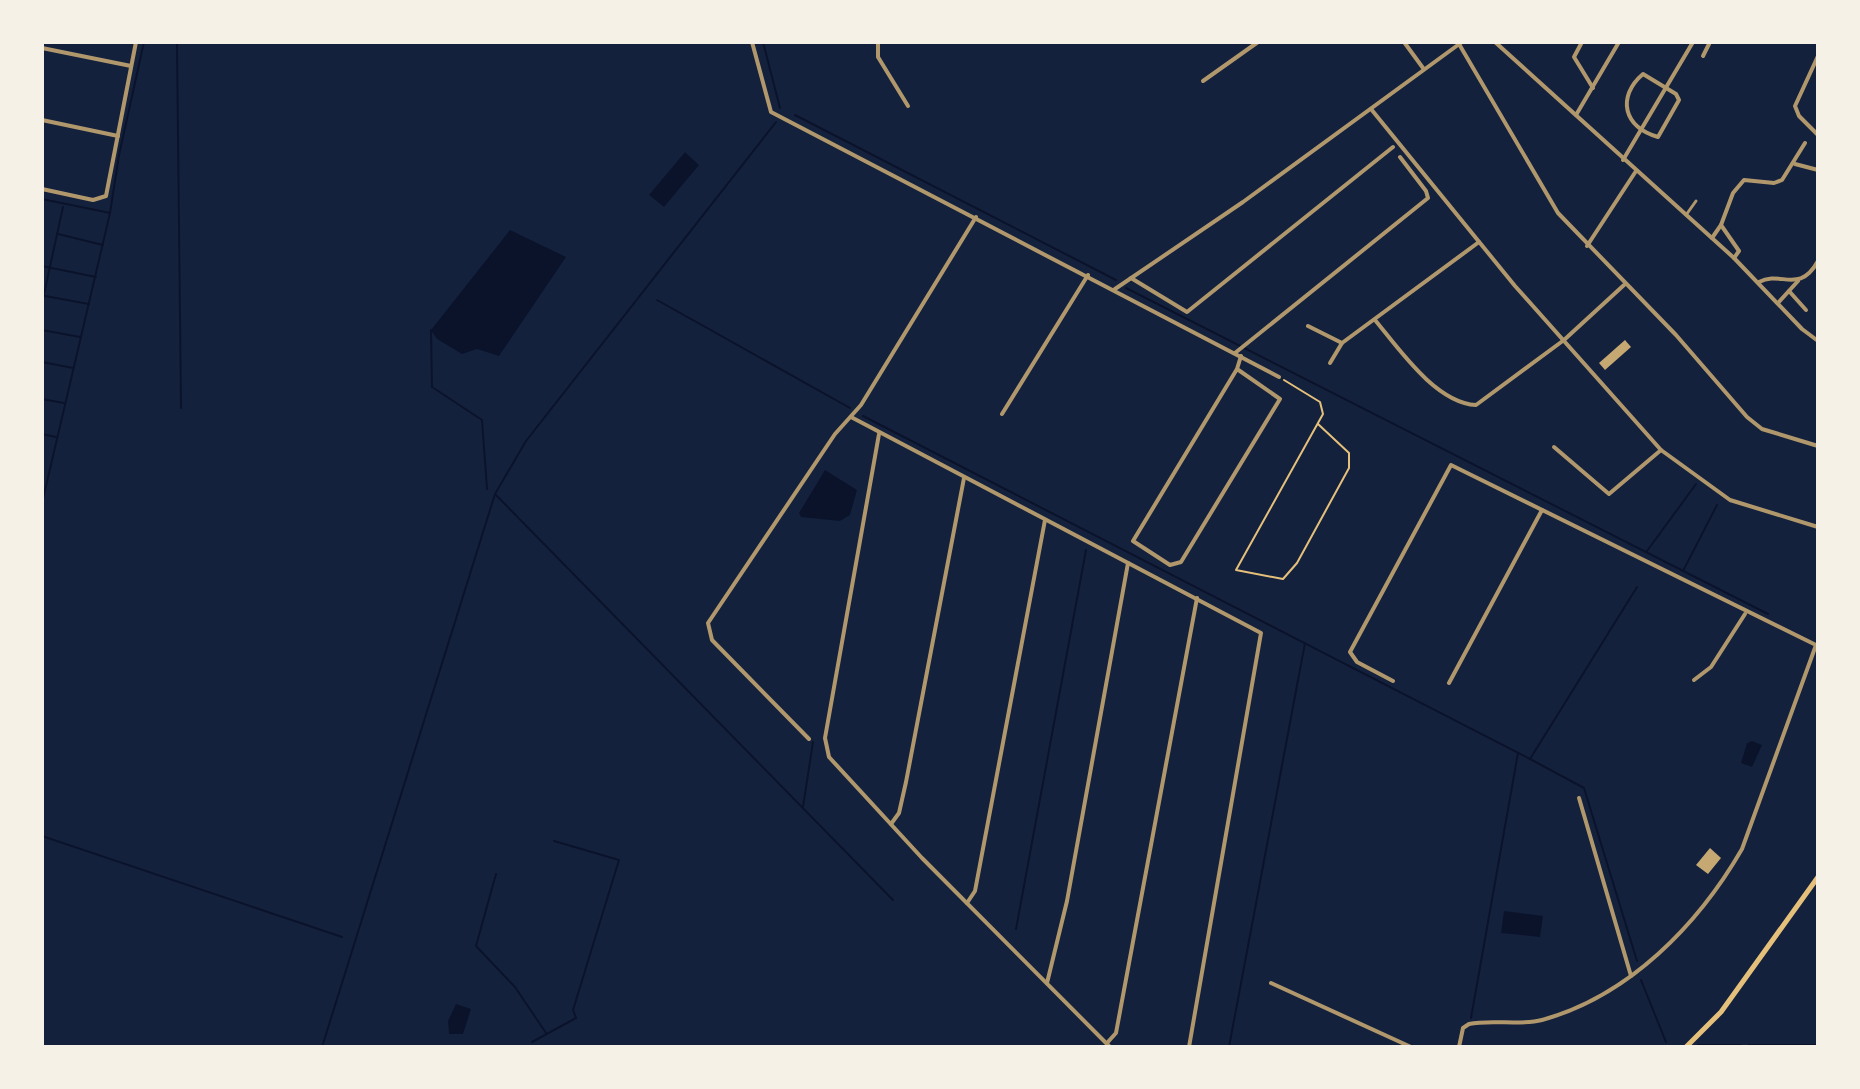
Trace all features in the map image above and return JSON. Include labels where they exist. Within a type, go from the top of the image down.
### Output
[{"type":"main road","points":[[1686,1047],[1730,1000],[1818,877]]},
{"type":"street","points":[[42,189],[103,199],[136,42]]},
{"type":"street","points":[[752,42],[771,112],[1279,377]]},
{"type":"street","points":[[878,42],[878,57],[908,106]]},
{"type":"street","points":[[1203,81],[1258,42]]},
{"type":"street","points":[[1404,42],[1423,68]]},
{"type":"street","points":[[1495,42],[1734,258],[1802,329],[1818,341]]},
{"type":"street","points":[[1582,42],[1574,57],[1593,89]]},
{"type":"street","points":[[1576,115],[1619,42]]},
{"type":"street","points":[[1623,160],[1693,42]]},
{"type":"street","points":[[1703,56],[1710,42]]},
{"type":"street","points":[[1115,289],[1461,43],[1558,213],[1587,246],[1676,335],[1747,417],[1762,429],[1818,446]]},
{"type":"street","points":[[42,48],[131,66]]},
{"type":"street","points":[[1818,56],[1795,106],[1799,116],[1818,135]]},
{"type":"street","points":[[1648,75],[1667,88],[1676,94],[1679,105],[1662,135],[1654,137],[1627,115],[1624,103],[1639,76],[1648,75]]},
{"type":"street","points":[[1371,109],[1479,242],[1661,450],[1730,500],[1818,527]]},
{"type":"street","points":[[42,120],[118,136]]},
{"type":"street","points":[[1712,238],[1741,181],[1759,179],[1774,183],[1782,180],[1795,164],[1805,143]]},
{"type":"street","points":[[1130,278],[1187,312],[1393,147]]},
{"type":"street","points":[[1235,353],[1428,198],[1400,157]]},
{"type":"street","points":[[1795,164],[1818,170]]},
{"type":"street","points":[[1587,246],[1636,171]]},
{"type":"street","points":[[1686,215],[1696,201]]},
{"type":"street","points":[[809,739],[712,640],[708,631],[712,614],[835,434],[851,417],[976,217]]},
{"type":"street","points":[[1721,225],[1739,251],[1734,258]]},
{"type":"street","points":[[1330,363],[1342,343],[1479,242]]},
{"type":"street","points":[[1778,303],[1812,272],[1818,261]]},
{"type":"street","points":[[1002,414],[1088,275]]},
{"type":"street","points":[[1759,282],[1764,279],[1800,280]]},
{"type":"street","points":[[1375,320],[1431,384],[1467,405],[1482,403],[1564,340],[1624,285]]},
{"type":"street","points":[[1789,291],[1806,310]]},
{"type":"street","points":[[1308,326],[1342,343]]},
{"type":"street","points":[[1237,369],[1280,399],[1181,562],[1170,565],[1133,541],[1237,369],[1241,356]]},
{"type":"street","points":[[851,417],[1261,633],[1189,1047]]},
{"type":"street","points":[[879,434],[825,738],[827,751],[832,762],[891,824],[1108,1045],[1116,1033],[1197,598]]},
{"type":"street","points":[[1554,447],[1609,494],[1661,450]]},
{"type":"street","points":[[1393,681],[1357,662],[1350,652],[1451,465],[1817,646],[1742,849],[1703,907],[1631,977],[1588,1001],[1539,1021],[1469,1024],[1463,1028],[1459,1047]]},
{"type":"street","points":[[891,824],[899,813],[906,782],[964,478]]},
{"type":"street","points":[[1449,683],[1542,510]]},
{"type":"street","points":[[967,903],[975,891],[1045,520]]},
{"type":"street","points":[[1047,983],[1067,901],[1128,563]]},
{"type":"street","points":[[1694,680],[1711,667],[1746,613]]},
{"type":"street","points":[[1579,798],[1631,977]]},
{"type":"street","points":[[1271,983],[1411,1047]]},
{"type":"path","points":[[1279,377],[1320,402],[1323,414],[1236,570],[1283,579],[1297,563],[1349,468],[1349,453],[1318,424]]},
{"type":"water","points":[[685,152],[699,165],[664,207],[649,195]]},
{"type":"water","points":[[510,230],[566,257],[499,356],[477,349],[462,354],[437,339],[431,330]]},
{"type":"water","points":[[825,470],[857,490],[850,515],[840,521],[801,517],[799,513]]},
{"type":"water","points":[[1752,741],[1762,745],[1752,767],[1741,763],[1747,743]]},
{"type":"water","points":[[1504,911],[1543,916],[1540,937],[1501,933]]},
{"type":"water","points":[[456,1004],[471,1009],[463,1034],[449,1034],[448,1021]]},
{"type":"building","points":[[1625,340],[1631,347],[1605,370],[1599,363]]},
{"type":"building","points":[[1710,848],[1721,858],[1708,874],[1696,865]]},
{"type":"waterway","points":[[42,199],[110,213],[119,155],[144,42]]},
{"type":"waterway","points":[[177,42],[181,408]]},
{"type":"waterway","points":[[763,42],[780,108]]},
{"type":"waterway","points":[[795,115],[1116,280]]},
{"type":"waterway","points":[[322,1047],[495,494],[526,441],[776,122]]},
{"type":"waterway","points":[[42,303],[63,207]]},
{"type":"waterway","points":[[42,503],[110,213]]},
{"type":"waterway","points":[[58,234],[103,245]]},
{"type":"waterway","points":[[42,266],[96,277]]},
{"type":"waterway","points":[[1126,288],[1768,614]]},
{"type":"waterway","points":[[45,296],[89,304]]},
{"type":"waterway","points":[[657,300],[850,408]]},
{"type":"waterway","points":[[42,330],[80,337]]},
{"type":"waterway","points":[[431,330],[432,387],[482,420],[487,489]]},
{"type":"waterway","points":[[42,362],[73,368]]},
{"type":"waterway","points":[[42,399],[64,403]]},
{"type":"waterway","points":[[863,416],[1530,759],[1637,587]]},
{"type":"waterway","points":[[42,434],[56,437]]},
{"type":"waterway","points":[[1647,551],[1696,484]]},
{"type":"waterway","points":[[496,495],[893,900]]},
{"type":"waterway","points":[[1683,571],[1717,505]]},
{"type":"waterway","points":[[1016,929],[1086,550]]},
{"type":"waterway","points":[[1229,1047],[1305,643]]},
{"type":"waterway","points":[[803,807],[813,742]]},
{"type":"waterway","points":[[1471,1018],[1518,753]]},
{"type":"waterway","points":[[1530,759],[1584,788],[1637,961]]},
{"type":"waterway","points":[[42,836],[342,937]]},
{"type":"waterway","points":[[532,1042],[576,1018],[573,1010],[619,860],[554,841]]},
{"type":"waterway","points":[[496,874],[476,946],[515,987],[546,1033]]},
{"type":"waterway","points":[[1641,980],[1666,1042]]},
{"type":"waterway","points":[[1698,1045],[1741,1045]]},
{"type":"waterway","points":[[1749,1045],[1818,1045]]}]
